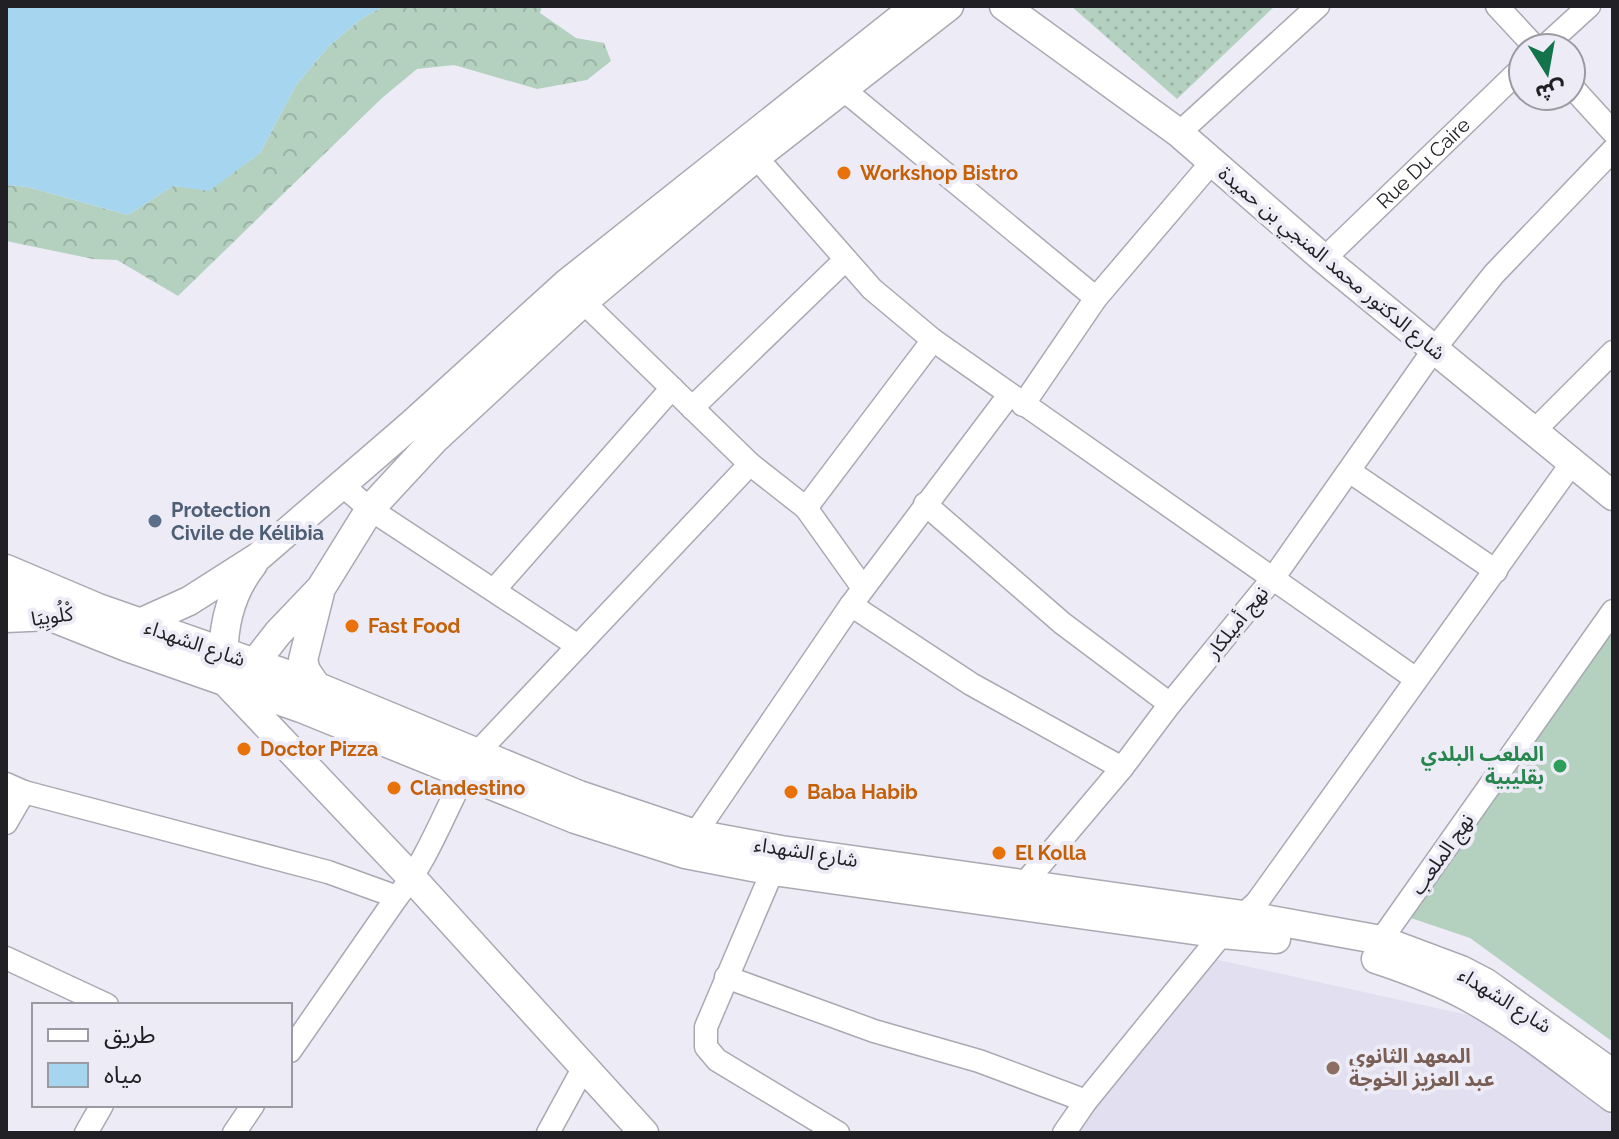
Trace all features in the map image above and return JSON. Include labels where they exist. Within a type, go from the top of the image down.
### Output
[{"type":"street","points":[[140,623],[189,601],[258,557],[749,150],[916,6]]},
{"type":"street","points":[[749,150],[844,90],[949,6]]},
{"type":"street","points":[[1004,6],[1046,35]]},
{"type":"street","points":[[1021,6],[1046,35]]},
{"type":"street","points":[[1179,133],[1318,6]]},
{"type":"street","points":[[1497,6],[1521,32]]},
{"type":"street","points":[[1561,32],[1589,6]]},
{"type":"street","name":"شارع الدكتور محمد المنجي بن حميدة","points":[[1046,35],[1179,133],[1324,259],[1613,496]]},
{"type":"street","name":"Rue Du Caire","points":[[1324,259],[1507,82]]},
{"type":"street","points":[[844,90],[1096,298]]},
{"type":"street","points":[[1587,104],[1613,132]]},
{"type":"street","points":[[749,150],[872,289],[933,340],[1416,679]]},
{"type":"street","name":"نهج أميلكار","points":[[1024,884],[1122,768],[1274,577],[1435,348],[1494,274],[1613,150]]},
{"type":"street","points":[[690,844],[857,597],[925,504],[1016,400],[1096,298],[1211,163]]},
{"type":"street","points":[[692,408],[845,260]]},
{"type":"street","points":[[574,294],[750,464],[806,508],[857,597],[971,684],[1122,768]]},
{"type":"street","points":[[239,676],[321,588],[370,509],[574,294]]},
{"type":"street","points":[[806,508],[933,340]]},
{"type":"street","points":[[1533,432],[1613,352]]},
{"type":"street","points":[[494,590],[672,388]]},
{"type":"street","points":[[1064,1133],[1086,1101],[1233,925],[1257,902],[1572,463]]},
{"type":"street","points":[[292,1048],[404,888],[470,764],[750,464]]},
{"type":"street","points":[[1349,471],[1496,571]]},
{"type":"street","points":[[342,485],[370,509],[578,646]]},
{"type":"street","points":[[925,504],[1062,623],[1170,704]]},
{"type":"street","points":[[258,557],[235,591],[221,651],[404,888],[584,1067],[644,1133]]},
{"type":"street","name":"شارع الشهداء","points":[[6,569],[98,608],[221,651]]},
{"type":"street","points":[[317,687],[306,671],[303,660],[321,588]]},
{"type":"street","name":"شارع الشهداء","points":[[6,599],[52,618],[239,676],[470,764],[520,784],[575,819],[777,860],[1233,925],[1381,940],[1537,1018],[1613,1074]]},
{"type":"street","name":"كْلُوبِيَا","points":[[6,621],[52,618],[98,608]]},
{"type":"street","name":"نهج الملعب","points":[[1381,940],[1613,611]]},
{"type":"street","name":"شارع الشهداء","points":[[239,676],[317,687],[470,764]]},
{"type":"street","points":[[6,823],[15,788],[328,872],[404,888]]},
{"type":"street","points":[[777,860],[726,977],[704,1037],[710,1053],[717,1060],[838,1133]]},
{"type":"street","name":"شارع الشهداء","points":[[777,860],[1024,884],[1233,925],[1362,954],[1408,970],[1456,979],[1613,1098]]},
{"type":"street","points":[[6,958],[103,1003]]},
{"type":"street","points":[[726,977],[874,1031],[979,1061],[1086,1101]]},
{"type":"street","points":[[548,1133],[584,1067]]},
{"type":"street","points":[[86,1133],[101,1107]]},
{"type":"street","points":[[234,1133],[252,1107]]},
{"type":"shaded area","name":"المعهد الثانوي عبد العزيز الخوجة","points":[[1196,955],[1486,1019],[1613,1117],[1613,1133],[1073,1133]]},
{"type":"green space","points":[[384,6],[542,6],[540,13],[576,38],[604,43],[611,61],[587,80],[537,89],[454,65],[417,69],[382,98],[178,296],[117,260],[93,259],[6,241],[6,185],[28,187],[128,215],[173,186],[209,190],[260,153],[296,85],[329,46],[361,19]]},
{"type":"green space","points":[[1071,6],[1275,6],[1177,99]]},
{"type":"green space","name":"الملعب البلدي بقليبية","points":[[1613,618],[1613,1042],[1470,938],[1399,914]]},
{"type":"water","points":[[6,6],[384,6],[361,19],[329,46],[296,85],[260,153],[209,191],[173,186],[128,215],[28,187],[6,185]]},
{"type":"place","name":"Workshop Bistro","points":[[844,173]]},
{"type":"place","name":"Protection Civile de Kélibia","points":[[155,521]]},
{"type":"place","name":"Fast Food","points":[[352,626]]},
{"type":"place","name":"Doctor Pizza","points":[[244,749]]},
{"type":"place","name":"الملعب البلدي بقليبية","points":[[1560,766]]},
{"type":"place","name":"Clandestino","points":[[394,788]]},
{"type":"place","name":"Baba Habib","points":[[791,792]]},
{"type":"place","name":"El Kolla","points":[[999,853]]},
{"type":"place","name":"المعهد الثانوي عبد العزيز الخوجة","points":[[1333,1068]]}]
